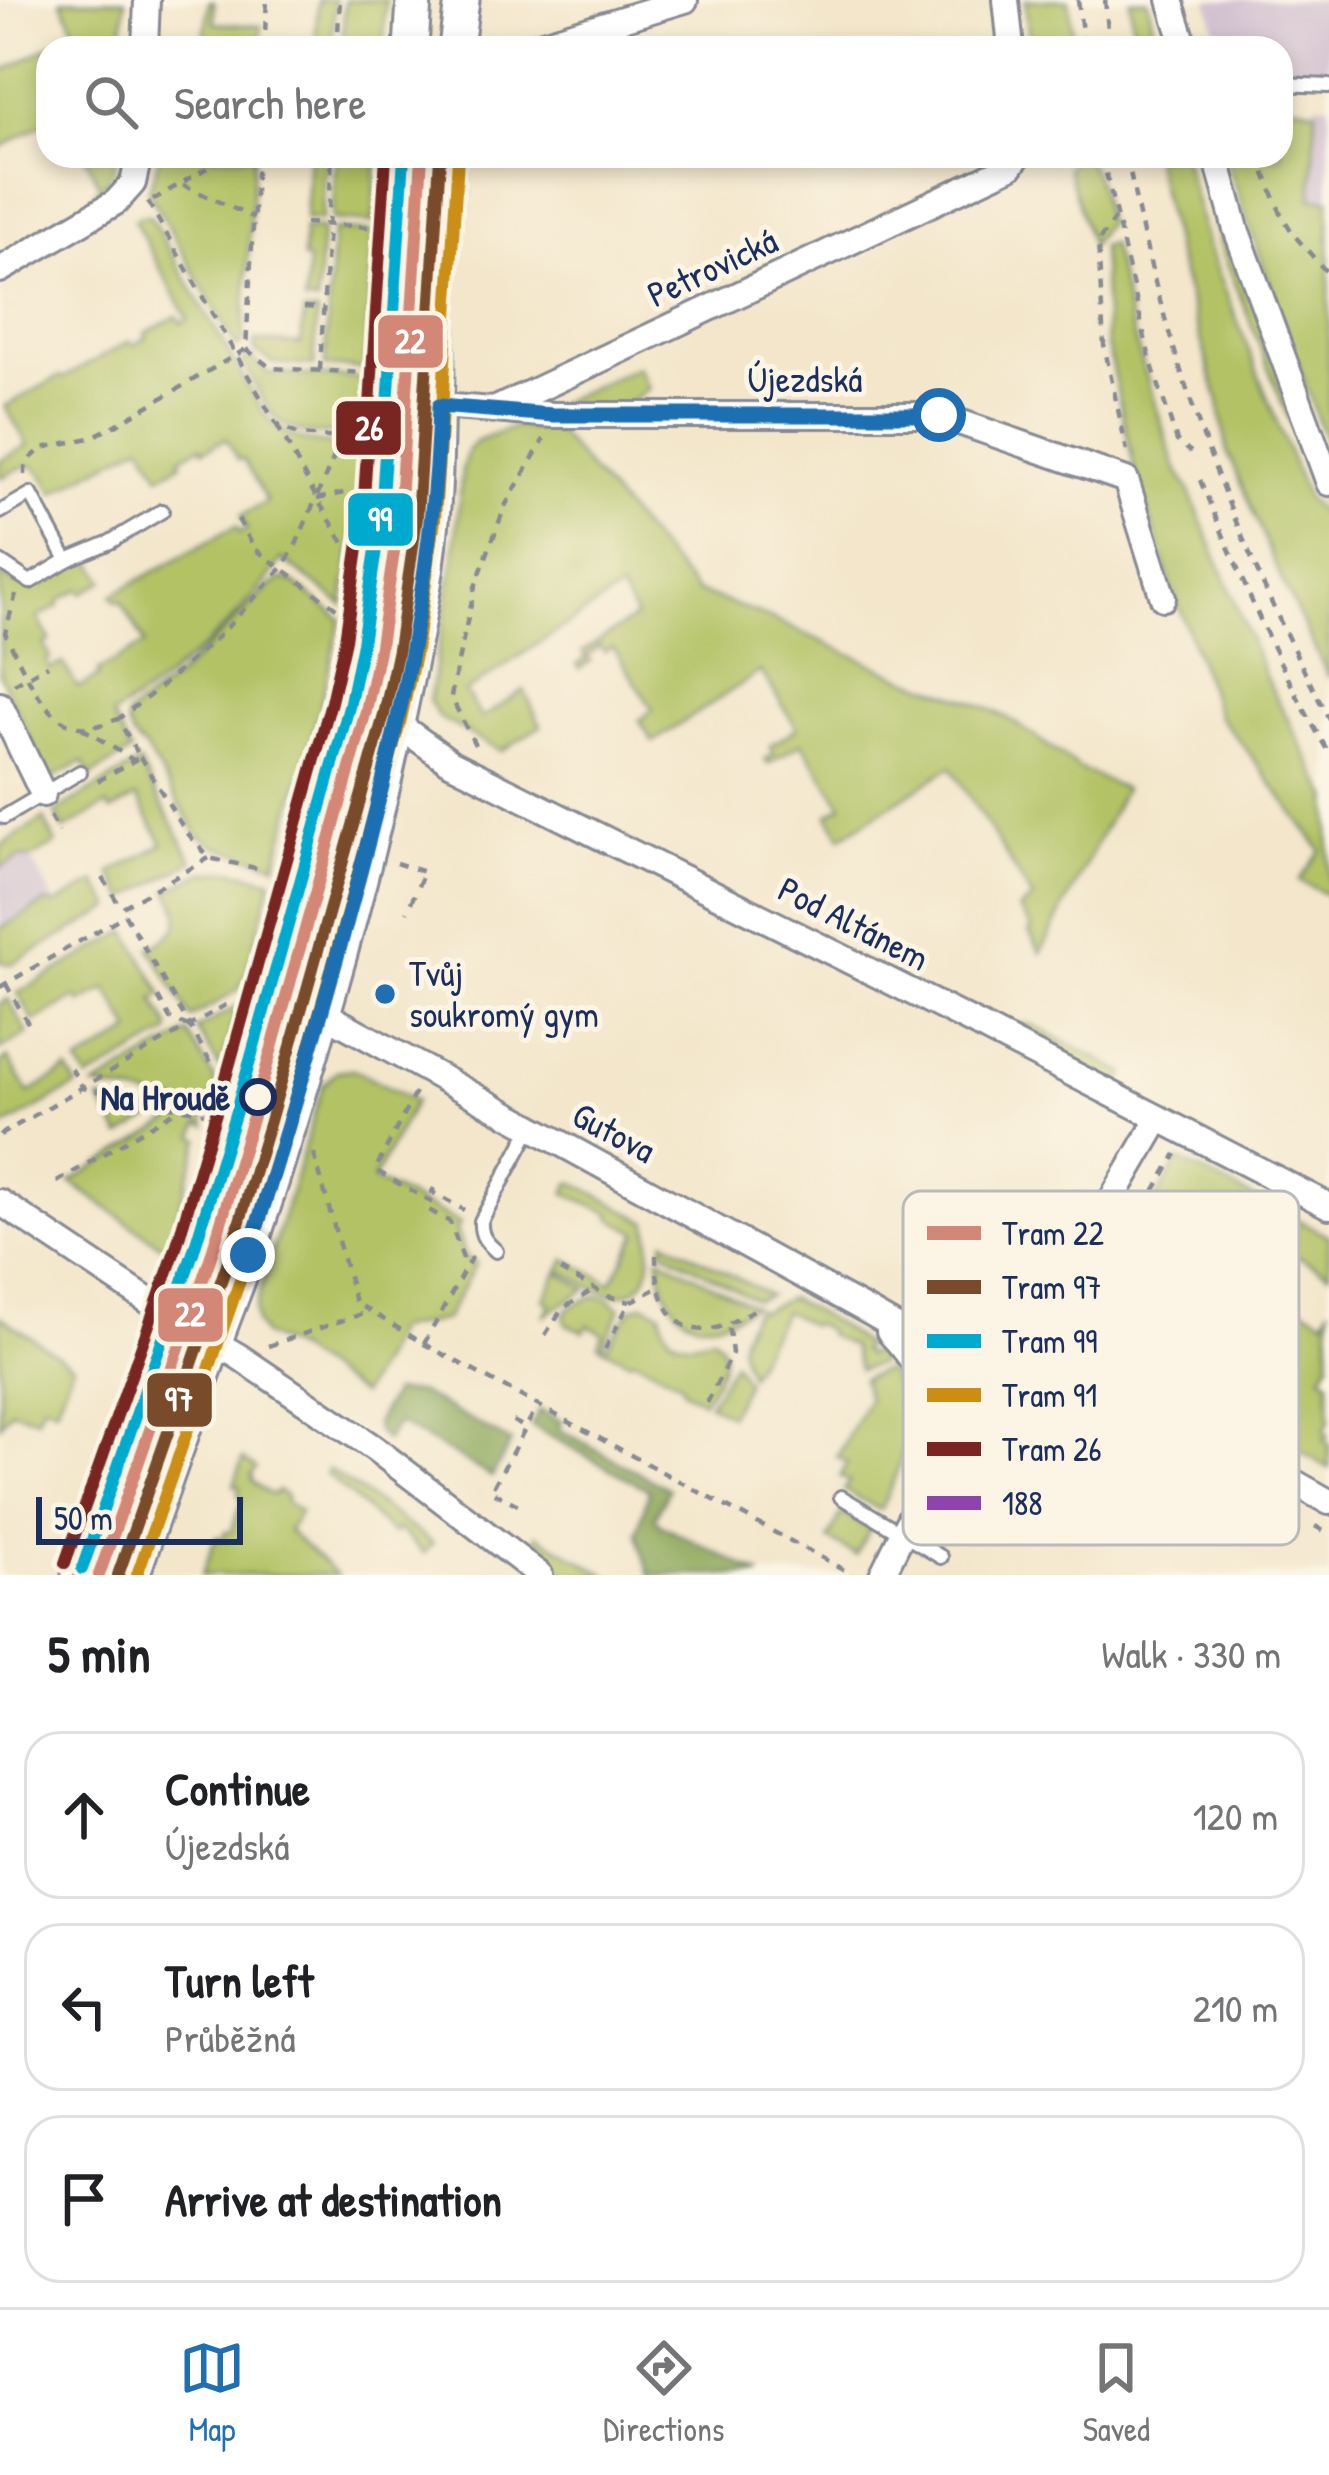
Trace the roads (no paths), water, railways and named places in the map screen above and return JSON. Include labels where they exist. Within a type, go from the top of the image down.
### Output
[{"type":"main road","points":[[412,36],[414,0]]},
{"type":"main road","points":[[458,36],[462,0]]},
{"type":"main road","points":[[79,1575],[200,1220],[314,806],[364,660],[383,537],[380,468],[393,380],[404,168]]},
{"type":"main road","points":[[132,1575],[248,1255],[323,1013],[397,722],[433,523],[448,168]]},
{"type":"street","points":[[146,36],[147,0]]},
{"type":"street","points":[[566,36],[685,0]]},
{"type":"street","points":[[1006,0],[1010,36]]},
{"type":"street","points":[[1170,0],[1181,36]]},
{"type":"street","points":[[0,270],[116,202],[133,183],[136,168]]},
{"type":"street","name":"Petrovická","points":[[439,406],[494,410],[999,168]]},
{"type":"street","points":[[1219,168],[1236,229],[1329,483]]},
{"type":"street","name":"Újezdská","points":[[494,410],[553,415],[939,415],[1126,480],[1163,598]]},
{"type":"street","points":[[0,705],[45,802]]},
{"type":"street","name":"Pod Altánem","points":[[349,705],[397,722],[449,762],[1329,1206]]},
{"type":"street","name":"Gutova","points":[[323,1013],[903,1331]]},
{"type":"street","points":[[1117,1191],[1158,1120]]},
{"type":"street","points":[[0,1202],[374,1448],[540,1575]]},
{"type":"street","name":"Gutova","points":[[871,1313],[903,1346]]},
{"type":"street","points":[[1299,1485],[1329,1502]]},
{"type":"street","points":[[882,1575],[903,1534]]},
{"type":"lane","points":[[1293,84],[1329,86]]},
{"type":"lane","points":[[0,512],[31,494],[67,560]]},
{"type":"lane","points":[[0,562],[30,581],[162,512]]},
{"type":"lane","points":[[248,1255],[256,1135],[346,806],[349,705]]},
{"type":"lane","points":[[346,806],[397,722]]},
{"type":"lane","points":[[4,817],[45,802],[80,772]]},
{"type":"lane","points":[[496,1251],[485,1241],[481,1221],[531,1128]]},
{"type":"lane","points":[[200,1220],[256,1135]]},
{"type":"lane","points":[[841,1497],[903,1534]]},
{"type":"lane","points":[[922,1545],[936,1553]]},
{"type":"tram line","name":"26","points":[[65,1563],[176,1248],[331,702],[363,514],[385,168]]},
{"type":"tram line","name":"99","points":[[82,1569],[193,1253],[349,707],[381,516],[403,168]]},
{"type":"tram line","name":"22","points":[[99,1575],[210,1259],[366,711],[399,518],[421,168]]},
{"type":"tram line","name":"97","points":[[118,1575],[227,1264],[384,715],[417,519],[439,168]]},
{"type":"tram line","name":"91","points":[[137,1575],[244,1269],[401,719],[435,520],[457,168]]},
{"type":"place","name":"Tvůj soukromý gym","points":[[385,994]]},
{"type":"place","name":"Na Hroudě","points":[[258,1097]]}]
